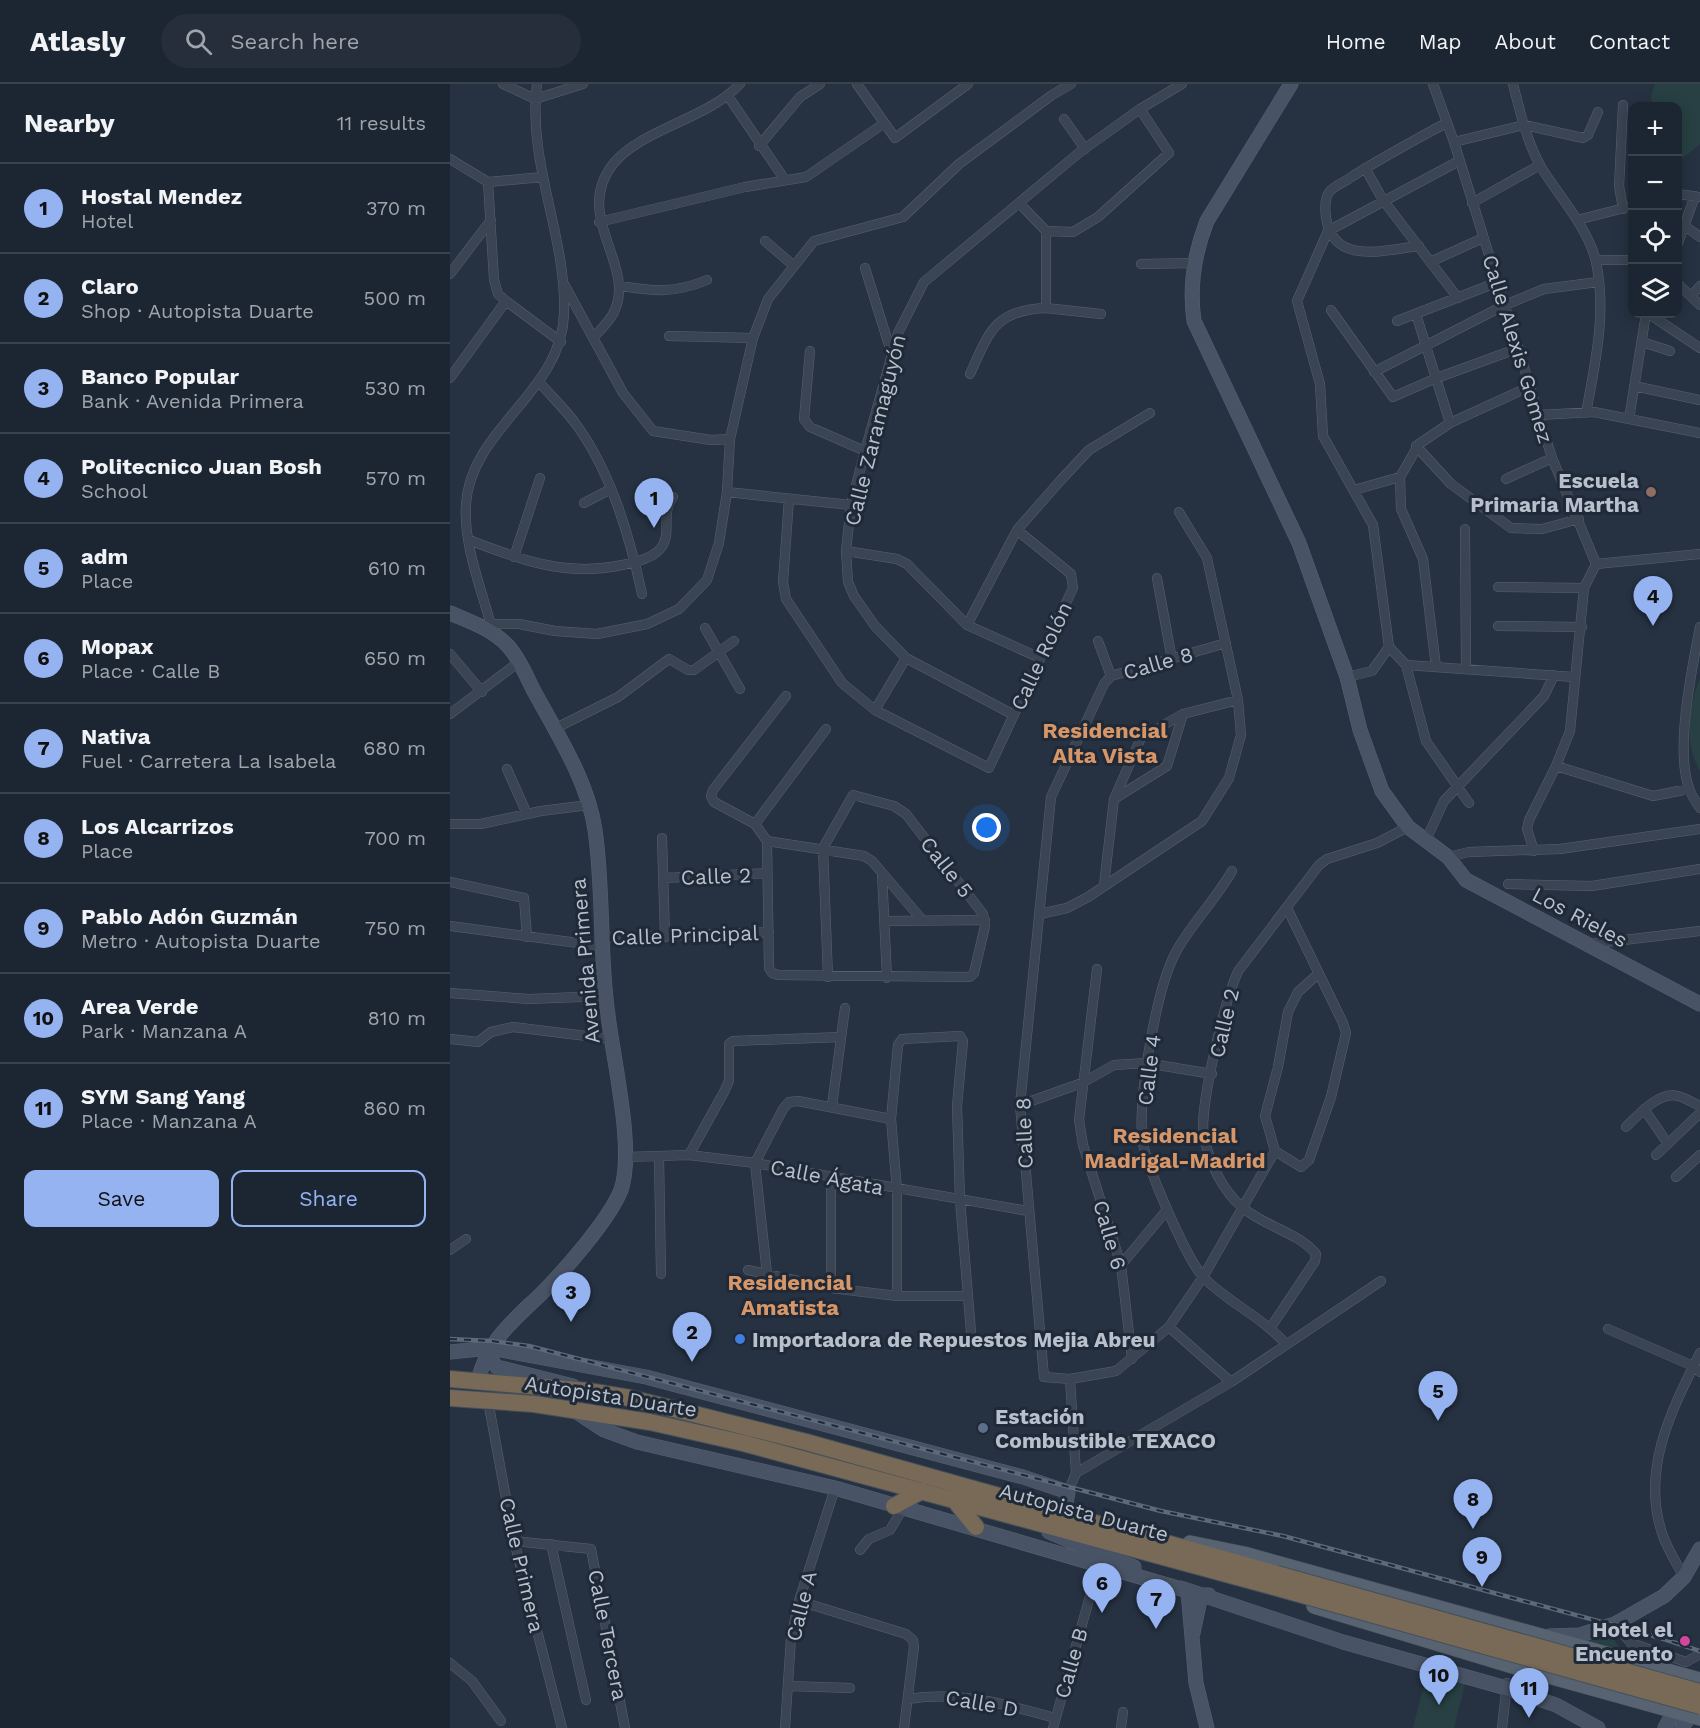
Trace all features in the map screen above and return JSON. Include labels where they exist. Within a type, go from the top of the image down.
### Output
[{"type":"highway","name":"Autopista Duarte","points":[[450,1379],[588,1391],[795,1439],[1091,1522],[1695,1707]]},
{"type":"highway","name":"Autopista Duarte","points":[[450,1398],[575,1411],[650,1422],[743,1443],[1010,1517],[1276,1580]]},
{"type":"highway","points":[[898,1507],[922,1491]]},
{"type":"highway","points":[[955,1501],[976,1527]]},
{"type":"main road","points":[[1091,1522],[1244,1554],[1618,1658],[1691,1673],[1692,1699],[1695,1707]]},
{"type":"main road","points":[[1111,1541],[1233,1582],[1610,1692],[1695,1707]]},
{"type":"main road","points":[[1610,1692],[1618,1689],[1626,1665],[1618,1658]]},
{"type":"street","points":[[503,84],[535,99],[582,84]]},
{"type":"street","points":[[537,84],[535,99],[538,158],[563,282],[564,315],[561,342],[554,360],[539,382],[490,443],[478,463],[470,483],[466,504],[469,540],[492,628],[519,624],[555,632],[597,634],[647,624],[679,609],[707,580],[719,543],[727,492],[730,439],[753,338],[768,299],[814,241],[903,217],[959,164],[1052,95],[1071,84]]},
{"type":"street","points":[[594,337],[614,312],[620,286],[599,222],[600,190],[614,164],[642,142],[728,96],[740,84]]},
{"type":"street","points":[[759,146],[800,97],[820,84]]},
{"type":"street","points":[[861,85],[883,124],[895,138],[968,84]]},
{"type":"street","name":"Calle Zaramaguyón","points":[[1014,715],[906,658],[875,626],[854,596],[848,582],[846,551],[851,505],[865,451],[898,333],[924,282],[1084,149],[1140,109],[1182,84]]},
{"type":"street","points":[[1291,84],[1207,221],[1190,285],[1194,321],[1299,543],[1347,677],[1360,730],[1377,780],[1408,827]]},
{"type":"street","name":"Calle Alexis Gomez","points":[[1433,84],[1454,142],[1552,458],[1596,564]]},
{"type":"street","points":[[1513,84],[1524,125],[1540,165],[1577,220],[1596,260],[1599,282],[1599,337],[1586,413]]},
{"type":"street","points":[[728,96],[759,146],[785,180]]},
{"type":"street","points":[[1577,220],[1628,208],[1619,186],[1623,105]]},
{"type":"street","points":[[1046,231],[1073,232],[1098,217],[1167,157],[1168,150],[1140,109]]},
{"type":"street","points":[[1454,142],[1524,125],[1582,138],[1588,135],[1598,112]]},
{"type":"street","points":[[1064,120],[1084,149]]},
{"type":"street","points":[[1419,246],[1363,252],[1341,246],[1328,231],[1324,210],[1330,191],[1365,168],[1446,123]]},
{"type":"street","points":[[599,222],[806,177],[883,124]]},
{"type":"street","points":[[450,159],[488,182],[542,177]]},
{"type":"street","points":[[1459,161],[1328,231],[1297,301],[1320,384],[1323,436],[1374,530],[1389,647],[1406,665],[1426,741],[1469,802]]},
{"type":"street","points":[[1472,203],[1540,165]]},
{"type":"street","points":[[1365,168],[1383,200],[1458,298]]},
{"type":"street","points":[[488,182],[494,280],[498,294],[561,342]]},
{"type":"street","points":[[1682,194],[1698,196],[1682,227],[1700,237]]},
{"type":"street","points":[[1020,204],[1046,231],[1046,308]]},
{"type":"street","points":[[450,274],[491,220]]},
{"type":"street","points":[[1430,262],[1484,238]]},
{"type":"street","points":[[765,241],[794,266]]},
{"type":"street","points":[[1596,260],[1628,260]]},
{"type":"street","points":[[1141,264],[1194,264]]},
{"type":"street","points":[[865,268],[892,355]]},
{"type":"street","points":[[620,286],[661,292],[687,288],[707,280]]},
{"type":"street","points":[[563,282],[623,393],[653,431],[711,440],[730,439]]},
{"type":"street","points":[[1397,321],[1498,282]]},
{"type":"street","points":[[1374,372],[1505,305],[1544,289],[1599,282]]},
{"type":"street","points":[[1691,296],[1700,286]]},
{"type":"street","points":[[1682,288],[1700,305]]},
{"type":"street","points":[[450,378],[454,363],[506,301]]},
{"type":"street","points":[[970,374],[985,340],[1007,316],[1022,309],[1046,308],[1101,314]]},
{"type":"street","points":[[1331,310],[1393,397],[1434,379],[1519,348]]},
{"type":"street","points":[[1416,314],[1434,379],[1450,423]]},
{"type":"street","points":[[1629,419],[1647,318]]},
{"type":"street","points":[[1654,318],[1700,348]]},
{"type":"street","points":[[669,336],[753,338]]},
{"type":"street","points":[[1642,342],[1670,351]]},
{"type":"street","points":[[810,351],[804,419],[810,427],[865,451]]},
{"type":"street","points":[[539,382],[579,428],[611,489],[635,562],[642,594]]},
{"type":"street","points":[[1436,667],[1423,559],[1401,509],[1400,477],[1416,446],[1450,423],[1531,386]]},
{"type":"street","points":[[1634,386],[1700,400]]},
{"type":"street","points":[[967,625],[1017,530],[1079,459],[1150,413]]},
{"type":"street","points":[[1539,415],[1586,413],[1700,433]]},
{"type":"street","points":[[1416,446],[1451,484],[1511,528],[1542,529],[1579,519]]},
{"type":"street","points":[[1506,479],[1552,458]]},
{"type":"street","points":[[1354,490],[1400,477]]},
{"type":"street","points":[[514,557],[540,478]]},
{"type":"street","points":[[584,503],[611,489]]},
{"type":"street","points":[[727,492],[851,505]]},
{"type":"street","points":[[469,540],[514,557],[563,569],[603,569],[635,562],[652,555],[663,544],[666,508],[673,496]]},
{"type":"street","points":[[789,498],[783,582],[786,598],[842,683],[875,710],[906,658]]},
{"type":"street","points":[[1040,914],[1068,908],[1202,821],[1229,778],[1241,735],[1238,700],[1207,558],[1179,512]]},
{"type":"street","points":[[1465,529],[1466,669]]},
{"type":"street","name":"Calle Rolón","points":[[875,710],[989,768],[1073,588],[1074,580],[1071,574],[1017,530]]},
{"type":"street","points":[[846,551],[897,559],[907,564],[967,625],[1040,658]]},
{"type":"street","points":[[1534,851],[1527,829],[1570,731],[1574,677],[1582,627],[1584,588],[1596,564],[1700,554]]},
{"type":"street","points":[[1157,578],[1172,660]]},
{"type":"street","points":[[1498,587],[1584,588]]},
{"type":"street","name":"Avenida Primera","points":[[450,613],[492,628],[509,648],[519,662],[554,729],[589,805],[597,855],[605,996],[618,1078],[625,1157],[622,1185],[607,1214],[543,1292],[513,1320],[490,1348],[478,1380]]},
{"type":"street","points":[[1498,626],[1582,627]]},
{"type":"street","points":[[1700,627],[1683,758],[1689,789],[1700,808]]},
{"type":"street","points":[[705,628],[740,689]]},
{"type":"street","points":[[554,729],[618,697],[669,659],[688,670],[694,670],[717,651],[734,641]]},
{"type":"street","points":[[1098,641],[1111,676]]},
{"type":"street","name":"Calle 8","points":[[1226,643],[1111,676],[1104,684],[1051,797],[1020,1105],[1044,1377],[1070,1378],[1116,1371],[1169,1327],[1203,1277],[1275,1151]]},
{"type":"street","points":[[1347,677],[1372,671],[1389,647]]},
{"type":"street","points":[[450,654],[482,692]]},
{"type":"street","points":[[450,714],[519,662]]},
{"type":"street","points":[[1406,665],[1574,677]]},
{"type":"street","points":[[1426,840],[1444,801],[1459,788],[1544,696],[1554,675]]},
{"type":"street","points":[[786,696],[711,796],[714,802],[755,824],[767,841],[770,968],[772,973],[887,978],[882,873]]},
{"type":"street","points":[[1104,885],[1114,799],[1141,738],[1183,714],[1238,700]]},
{"type":"street","points":[[1114,799],[1167,766],[1183,714]]},
{"type":"street","points":[[755,824],[826,729]]},
{"type":"street","points":[[1556,766],[1653,796],[1689,789]]},
{"type":"street","points":[[507,770],[527,814]]},
{"type":"street","name":"Calle 5","points":[[823,848],[854,795],[894,807],[906,814],[985,920],[972,976],[887,978]]},
{"type":"street","points":[[450,824],[481,824],[527,814],[589,805]]},
{"type":"street","name":"Los Rieles","points":[[1408,827],[1448,857],[1466,880],[1700,1004]]},
{"type":"street","name":"Calle 2","points":[[1271,1327],[1315,1261],[1316,1254],[1243,1208],[1222,1186],[1203,1135],[1204,1111],[1233,980],[1319,865],[1327,859],[1377,843],[1408,827]]},
{"type":"street","points":[[1448,857],[1469,852],[1534,851],[1700,829]]},
{"type":"street","points":[[662,838],[665,937]]},
{"type":"street","points":[[767,841],[864,856],[872,861],[923,921]]},
{"type":"street","points":[[823,848],[828,977]]},
{"type":"street","points":[[1508,884],[1592,886],[1700,869]]},
{"type":"street","name":"Calle 4","points":[[1232,871],[1177,950],[1167,971],[1146,1063],[1142,1138],[1166,1210],[1203,1277],[1271,1327],[1286,1344]]},
{"type":"street","name":"Calle 2","points":[[664,878],[767,873]]},
{"type":"street","points":[[450,882],[524,898],[527,937]]},
{"type":"street","points":[[1287,908],[1342,1023],[1345,1045],[1331,1097],[1305,1166],[1301,1167],[1275,1151],[1265,1116],[1278,1067],[1288,1012],[1298,992],[1318,974]]},
{"type":"street","points":[[885,921],[985,920]]},
{"type":"street","name":"Calle Principal","points":[[450,926],[527,937],[601,942],[769,932]]},
{"type":"street","points":[[1590,945],[1700,931]]},
{"type":"street","name":"Calle 6","points":[[1097,969],[1079,1120],[1083,1145],[1121,1265],[1132,1359]]},
{"type":"street","points":[[450,993],[528,999],[605,996]]},
{"type":"street","points":[[832,1106],[845,1008]]},
{"type":"street","points":[[450,1039],[478,1042],[491,1032],[513,1027],[611,1039]]},
{"type":"street","points":[[689,1155],[729,1081],[729,1044],[734,1041],[841,1038]]},
{"type":"street","points":[[897,1296],[897,1190],[891,1119],[900,1041],[962,1038],[957,1106],[960,1200],[972,1344]]},
{"type":"street","points":[[1020,1105],[1082,1083],[1114,1065],[1146,1063],[1212,1074]]},
{"type":"street","points":[[1626,1127],[1644,1109],[1667,1096],[1676,1095],[1700,1106]]},
{"type":"street","points":[[767,1274],[755,1163],[789,1102],[798,1101],[832,1106],[891,1119]]},
{"type":"street","points":[[1644,1109],[1668,1144]]},
{"type":"street","points":[[1656,1155],[1700,1113]]},
{"type":"street","name":"Calle Ágata","points":[[625,1157],[689,1155],[755,1163],[1028,1212]]},
{"type":"street","points":[[1676,1177],[1700,1155]]},
{"type":"street","points":[[659,1156],[661,1274]]},
{"type":"street","points":[[831,1177],[831,1288]]},
{"type":"street","points":[[1121,1265],[1166,1210]]},
{"type":"street","points":[[450,1250],[466,1239]]},
{"type":"street","points":[[748,1270],[831,1288],[897,1296],[968,1296]]},
{"type":"street","points":[[1076,1473],[1231,1382],[1381,1281]]},
{"type":"street","points":[[1169,1327],[1231,1382]]},
{"type":"street","points":[[1608,1329],[1697,1369]]},
{"type":"street","points":[[490,1348],[490,1359],[497,1367],[549,1378],[588,1391]]},
{"type":"street","points":[[450,1352],[490,1348],[680,1386],[963,1460],[1068,1492]]},
{"type":"street","points":[[1684,1577],[1664,1538],[1658,1520],[1654,1495],[1655,1465],[1669,1416],[1697,1369],[1700,1353]]},
{"type":"street","points":[[1064,1514],[1068,1492],[1076,1473],[1070,1378]]},
{"type":"street","name":"Calle Primera","points":[[488,1401],[514,1540],[562,1728]]},
{"type":"street","points":[[575,1411],[604,1430],[637,1442],[835,1488],[1188,1590]]},
{"type":"street","name":"Calle A","points":[[785,1728],[791,1638],[799,1601],[835,1488]]},
{"type":"street","points":[[860,1550],[869,1539],[890,1530],[898,1507]]},
{"type":"street","points":[[1010,1517],[1202,1595],[1343,1642],[1506,1685]]},
{"type":"street","name":"Calle Tercera","points":[[514,1540],[591,1549],[625,1728]]},
{"type":"street","points":[[551,1544],[585,1700]]},
{"type":"street","points":[[1538,1636],[1580,1635],[1615,1624],[1664,1596],[1684,1577],[1700,1550]]},
{"type":"street","name":"Calle B","points":[[1053,1728],[1099,1564]]},
{"type":"street","points":[[1188,1590],[1196,1683],[1207,1728]]},
{"type":"street","points":[[1202,1595],[1205,1594],[1559,1700],[1603,1727]]},
{"type":"street","points":[[1193,1633],[1202,1595]]},
{"type":"street","points":[[799,1601],[906,1634],[913,1640],[904,1728]]},
{"type":"street","points":[[1193,1633],[1204,1610],[1220,1601]]},
{"type":"street","points":[[1615,1624],[1631,1643],[1691,1673],[1700,1654]]},
{"type":"street","points":[[450,1663],[472,1681],[501,1721]]},
{"type":"street","points":[[1502,1728],[1506,1685]]},
{"type":"street","points":[[788,1686],[850,1688]]},
{"type":"street","name":"Calle D","points":[[908,1699],[937,1695],[967,1696],[1055,1718]]},
{"type":"street","points":[[1665,1728],[1695,1707]]},
{"type":"street","points":[[1682,1728],[1695,1707]]},
{"type":"street","points":[[1121,1728],[1123,1712]]},
{"type":"green space","points":[[1655,84],[1700,84],[1700,144],[1683,158],[1682,102],[1652,102],[1651,96]]},
{"type":"green space","points":[[1700,679],[1700,771],[1692,749],[1690,725],[1693,701]]},
{"type":"green space","points":[[1610,1633],[1619,1647],[1684,1668],[1685,1673],[1579,1642]]},
{"type":"green space","points":[[1442,1677],[1465,1684],[1454,1728],[1413,1728],[1424,1684],[1439,1689]]},
{"type":"railway","points":[[450,1339],[529,1346],[1161,1511],[1283,1536],[1661,1638],[1700,1651]]},
{"type":"place","name":"Escuela Primaria Martha","points":[[1651,492]]},
{"type":"place","name":"Hostal Mendez","points":[[654,528]]},
{"type":"place","name":"Politecnico Juan Bosh","points":[[1653,626]]},
{"type":"place","name":"Banco Popular","points":[[571,1322]]},
{"type":"place","name":"Importadora de Repuestos Mejia Abreu","points":[[740,1339]]},
{"type":"place","name":"Claro","points":[[692,1362]]},
{"type":"place","name":"adm","points":[[1438,1421]]},
{"type":"place","name":"Estación Combustible TEXACO","points":[[983,1428]]},
{"type":"place","name":"Los Alcarrizos","points":[[1473,1529]]},
{"type":"place","name":"Pablo Adón Guzmán","points":[[1482,1587]]},
{"type":"place","name":"Mopax","points":[[1102,1613]]},
{"type":"place","name":"Nativa","points":[[1156,1629]]},
{"type":"place","name":"Hotel el Encuento","points":[[1685,1641]]},
{"type":"place","name":"Area Verde","points":[[1439,1705]]},
{"type":"place","name":"SYM Sang Yang","points":[[1529,1718]]},
{"type":"district","name":"Residencial Alta Vista","points":[[1105,742]]},
{"type":"district","name":"Residencial Madrigal-Madrid","points":[[1175,1148]]},
{"type":"district","name":"Residencial Amatista","points":[[790,1294]]}]
